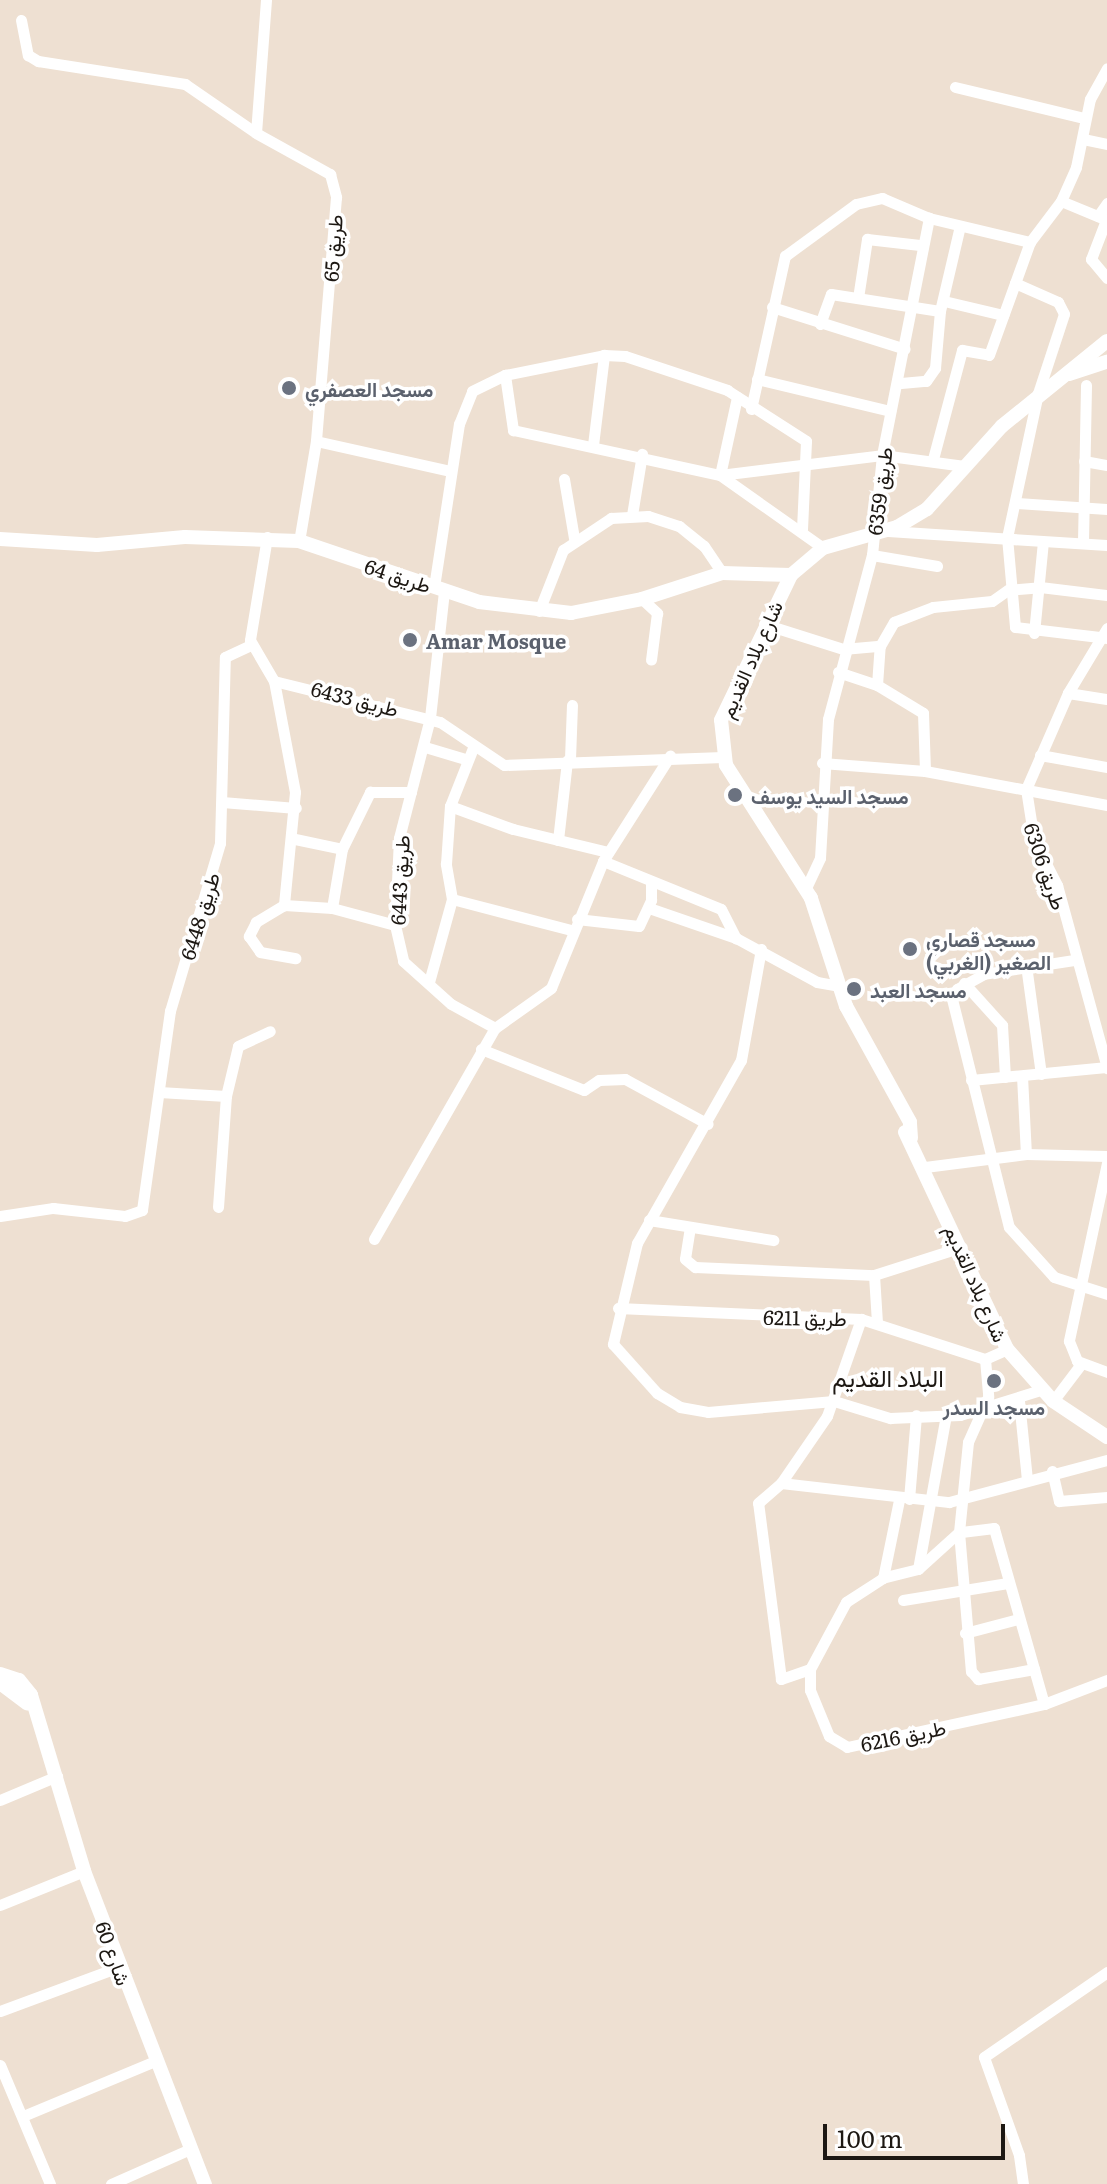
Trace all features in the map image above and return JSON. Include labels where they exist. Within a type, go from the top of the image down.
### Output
[{"type":"street","points":[[256,133],[266,0]]},
{"type":"street","points":[[21,20],[28,55],[38,61],[185,84],[256,133]]},
{"type":"street","points":[[933,459],[954,374],[964,348],[989,355],[1030,242],[1061,201],[1083,139],[1084,118],[1107,68]]},
{"type":"street","points":[[955,87],[1084,118]]},
{"type":"street","name":"طريق 65","points":[[256,133],[266,144],[313,163],[335,184],[316,441],[299,541]]},
{"type":"street","points":[[1083,139],[1107,144]]},
{"type":"street","points":[[751,409],[785,256],[856,204],[882,198],[929,218],[1030,242]]},
{"type":"street","points":[[1061,201],[1104,219]]},
{"type":"street","points":[[1107,203],[1091,259],[1107,278]]},
{"type":"street","name":"طريق 6359","points":[[806,888],[820,858],[822,763],[843,649],[872,555],[882,455],[890,411],[901,383],[920,245],[929,218]]},
{"type":"street","points":[[901,383],[926,381],[935,368],[942,306],[960,226]]},
{"type":"street","points":[[858,298],[869,238],[920,245]]},
{"type":"street","points":[[1015,283],[1058,302],[1064,314],[1038,393],[1017,474],[1017,503],[1007,537],[1008,590],[1016,629],[1034,633],[1105,635]]},
{"type":"street","points":[[820,324],[829,295],[913,309],[942,306],[1003,315]]},
{"type":"street","points":[[772,307],[905,349]]},
{"type":"street","name":"شارع بلاد القديم","points":[[1107,341],[1038,393],[964,466],[927,509],[823,548],[791,575],[764,624],[724,711],[723,757],[806,888],[839,986],[877,1070],[910,1122],[911,1138],[1007,1349],[1053,1401],[1107,1437]]},
{"type":"street","points":[[593,445],[604,355]]},
{"type":"street","points":[[802,529],[806,441],[751,409],[737,397],[625,356],[604,355],[589,362],[505,375],[513,430],[642,454],[720,475],[802,529],[823,548]]},
{"type":"street","name":"شارع بلاد القديم","points":[[1038,393],[1107,362]]},
{"type":"street","points":[[935,368],[954,374]]},
{"type":"street","name":"طريق 6443","points":[[495,1028],[471,1018],[400,957],[395,925],[399,838],[425,747],[430,718],[450,471],[463,405],[485,382],[505,375]]},
{"type":"street","points":[[757,379],[890,411]]},
{"type":"street","points":[[1083,542],[1086,385]]},
{"type":"street","points":[[720,475],[737,397]]},
{"type":"street","points":[[316,441],[450,471]]},
{"type":"street","points":[[632,515],[642,454]]},
{"type":"street","points":[[720,475],[882,455],[933,459],[964,466]]},
{"type":"street","points":[[1084,461],[1107,465]]},
{"type":"street","points":[[564,479],[574,538]]},
{"type":"street","points":[[1017,503],[1107,509]]},
{"type":"street","points":[[539,611],[554,564],[574,538],[611,518],[632,515],[664,520],[692,535],[722,573]]},
{"type":"street","points":[[875,531],[1107,545]]},
{"type":"street","points":[[267,537],[251,645],[274,681],[296,808],[295,839],[284,905]]},
{"type":"street","name":"طريق 64","points":[[0,539],[97,545],[267,537],[299,541],[439,589],[539,611],[571,613],[642,599],[722,573],[791,575]]},
{"type":"street","points":[[1034,633],[1043,541]]},
{"type":"street","points":[[872,555],[937,566]]},
{"type":"street","points":[[877,685],[880,646],[894,622],[933,607],[992,601],[1008,590],[1040,587],[1107,595]]},
{"type":"street","points":[[642,599],[657,613],[651,660]]},
{"type":"street","points":[[764,624],[843,649],[880,646]]},
{"type":"street","points":[[1026,789],[1068,693],[1105,635]]},
{"type":"street","name":"طريق 6448","points":[[0,1216],[53,1208],[125,1216],[142,1210],[172,1002],[218,856],[225,657],[251,645]]},
{"type":"street","points":[[838,672],[877,685],[926,717],[925,771]]},
{"type":"street","name":"طريق 6433","points":[[274,681],[430,718],[473,748],[518,767],[568,760],[723,757]]},
{"type":"street","points":[[1068,693],[1107,699]]},
{"type":"street","points":[[558,840],[572,705]]},
{"type":"street","points":[[425,747],[465,759]]},
{"type":"street","points":[[429,982],[452,899],[446,864],[450,806],[465,759],[473,748]]},
{"type":"street","points":[[1040,755],[1107,767]]},
{"type":"street","points":[[374,1239],[495,1028],[551,988],[574,924],[605,856],[670,756]]},
{"type":"street","points":[[822,763],[925,771],[1107,805]]},
{"type":"street","name":"طريق 6306","points":[[1026,789],[1034,840],[1057,885],[1074,960],[1107,1068]]},
{"type":"street","points":[[332,908],[342,849],[370,792],[411,792]]},
{"type":"street","points":[[222,802],[296,808]]},
{"type":"street","points":[[450,806],[605,856],[651,882],[721,909],[736,938]]},
{"type":"street","points":[[295,839],[342,849]]},
{"type":"street","points":[[452,899],[574,924],[639,926],[649,908],[651,882]]},
{"type":"street","points":[[295,958],[252,947],[256,922],[284,905],[332,908],[395,925]]},
{"type":"street","points":[[649,908],[736,938],[817,982],[839,986]]},
{"type":"street","points":[[761,949],[752,1024],[708,1124],[649,1220],[618,1308],[613,1344],[641,1381],[680,1407],[708,1412],[834,1401],[890,1418],[946,1415],[981,1412],[1019,1401],[1041,1390]]},
{"type":"street","points":[[1074,960],[1026,965],[964,983],[953,994],[971,1080],[1009,1227],[1054,1277],[1107,1294]]},
{"type":"street","points":[[1026,965],[1041,1074]]},
{"type":"street","points":[[964,983],[1002,1025],[1005,1077]]},
{"type":"street","points":[[218,1207],[226,1096],[238,1046],[270,1031]]},
{"type":"street","points":[[481,1049],[584,1090],[599,1080],[625,1079],[708,1124]]},
{"type":"street","points":[[971,1080],[1107,1068]]},
{"type":"street","points":[[1022,1076],[1026,1154]]},
{"type":"street","points":[[159,1092],[226,1096]]},
{"type":"street","points":[[925,1167],[990,1156],[1107,1156]]},
{"type":"street","points":[[1107,1163],[1069,1341],[1081,1364],[1107,1372]]},
{"type":"street","points":[[649,1220],[773,1240]]},
{"type":"street","points":[[690,1227],[685,1259],[695,1267],[874,1275],[962,1247]]},
{"type":"street","points":[[874,1275],[877,1323]]},
{"type":"street","name":"طريق 6211","points":[[618,1308],[861,1319],[985,1359]]},
{"type":"street","points":[[861,1319],[834,1401],[781,1483],[762,1495],[757,1519],[781,1679],[810,1669],[839,1610],[883,1578],[918,1569],[959,1532],[996,1529],[1008,1583],[1044,1704],[1107,1680]]},
{"type":"street","points":[[1007,1349],[985,1359],[988,1397],[968,1442],[959,1532],[965,1633],[974,1678],[1034,1669]]},
{"type":"street","points":[[1053,1401],[1081,1364]]},
{"type":"street","points":[[1019,1401],[1027,1480]]},
{"type":"street","points":[[883,1578],[904,1500],[916,1415]]},
{"type":"street","points":[[918,1569],[946,1415]]},
{"type":"street","points":[[781,1483],[904,1500],[962,1498],[1052,1471],[1107,1460]]},
{"type":"street","points":[[1052,1471],[1059,1501],[1107,1497]]},
{"type":"street","points":[[903,1600],[1008,1583]]},
{"type":"street","points":[[965,1633],[1018,1619]]},
{"type":"street","name":"طريق 6216","points":[[810,1669],[810,1690],[839,1747],[1044,1704]]},
{"type":"street","name":"شارع 60","points":[[0,1674],[28,1689],[84,1871],[205,2184]]},
{"type":"street","name":"شارع 60","points":[[0,1683],[16,1690],[36,1717]]},
{"type":"street","points":[[0,1800],[57,1776]]},
{"type":"street","points":[[0,1905],[84,1871]]},
{"type":"street","points":[[0,2011],[119,1967]]},
{"type":"street","points":[[1023,2184],[1019,2155],[984,2057],[1107,1972]]},
{"type":"street","points":[[23,2116],[155,2061]]},
{"type":"street","points":[[0,2065],[50,2184]]},
{"type":"street","points":[[111,2184],[190,2149]]},
{"type":"place","name":"مسجد العصفري","points":[[289,388]]},
{"type":"place","name":"Amar Mosque","points":[[410,640]]},
{"type":"place","name":"مسجد السيد يوسف","points":[[735,795]]},
{"type":"place","name":"مسجد قصاري الصغير (الغربي)","points":[[910,949]]},
{"type":"place","name":"مسجد العبد","points":[[854,989]]},
{"type":"place","name":"مسجد السدر","points":[[994,1381]]},
{"type":"district","name":"البلاد القديم","points":[[888,1377]]}]
